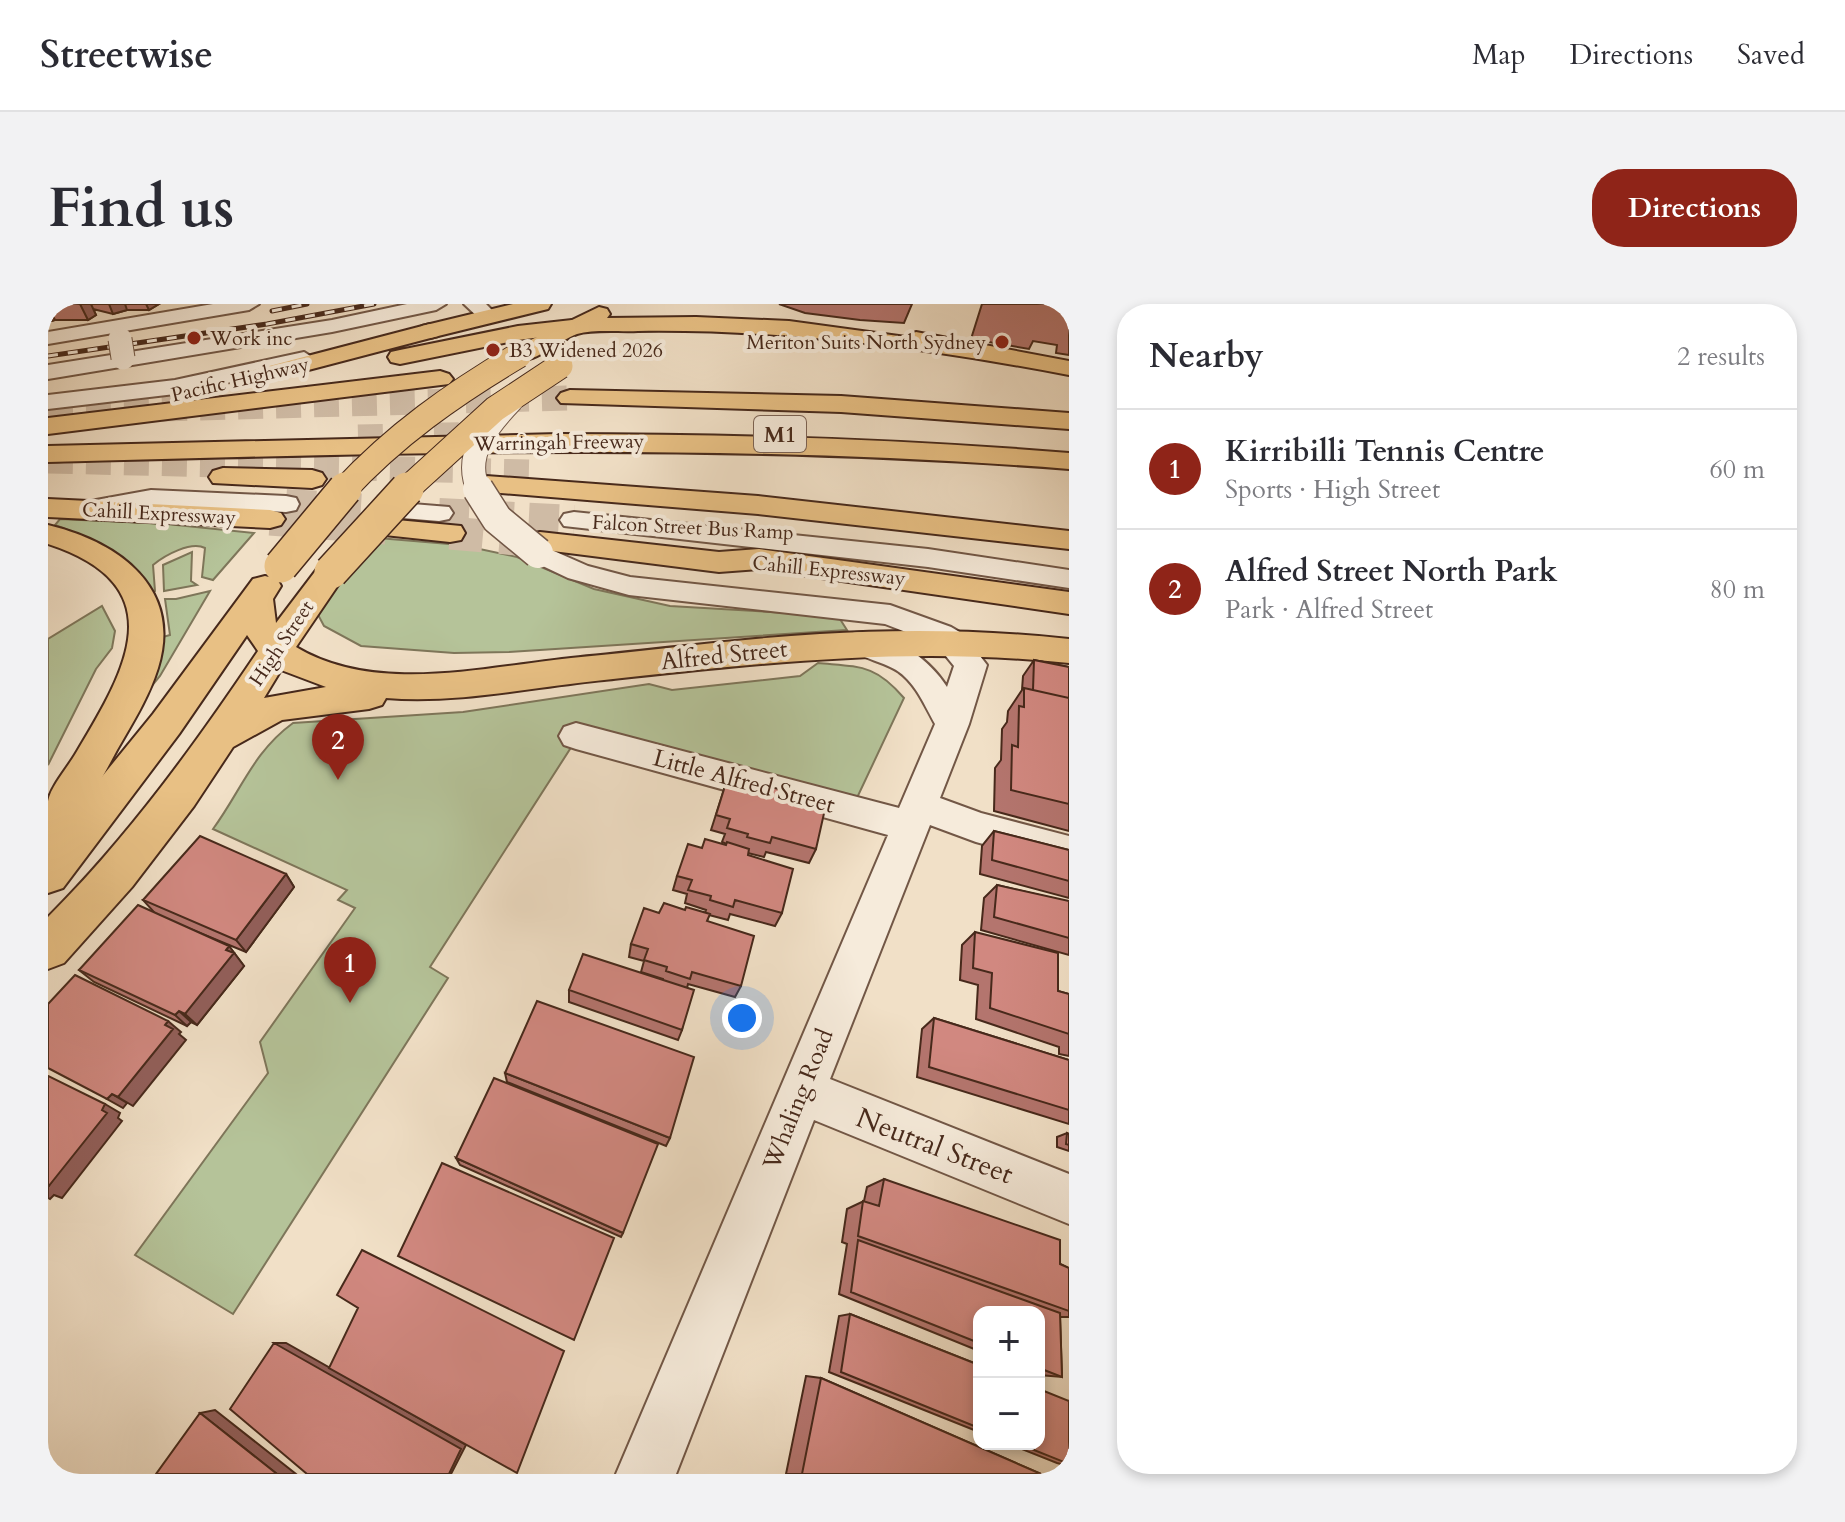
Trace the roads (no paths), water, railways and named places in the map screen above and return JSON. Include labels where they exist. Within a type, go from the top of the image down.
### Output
[{"type":"main road","name":"Pacific Highway","points":[[48,411],[205,390],[430,331],[481,310],[540,304]]},
{"type":"main road","points":[[572,327],[619,304]]},
{"type":"main road","points":[[648,323],[684,304]]},
{"type":"main road","points":[[745,304],[775,314],[1069,368]]},
{"type":"main road","points":[[205,390],[253,388],[455,345],[572,327],[648,323],[763,325],[942,346]]},
{"type":"main road","name":"High Street","points":[[48,948],[127,862],[218,741],[331,572],[401,492],[455,440],[493,409],[572,369],[648,323]]},
{"type":"main road","name":"High Street","points":[[48,875],[166,724],[256,598],[338,497],[415,423],[459,390],[572,327]]},
{"type":"main road","name":"M1","points":[[572,369],[1069,403]]},
{"type":"main road","name":"Warringah Freeway","points":[[572,369],[841,404],[1069,421]]},
{"type":"main road","points":[[48,426],[440,379]]},
{"type":"main road","name":"Warringah Freeway","points":[[486,459],[796,435],[1069,452]]},
{"type":"main road","points":[[48,446],[358,437]]},
{"type":"main road","name":"Warringah Freeway","points":[[48,454],[642,440],[842,444],[1069,461]]},
{"type":"main road","points":[[486,459],[803,458],[968,470],[1069,482]]},
{"type":"main road","name":"Warringah Freeway","points":[[486,459],[758,505],[1069,540]]},
{"type":"main road","points":[[48,472],[321,471]]},
{"type":"main road","name":"Warringah Freeway","points":[[531,472],[683,476],[853,488],[1069,517]]},
{"type":"main road","name":"Cahill Expressway","points":[[48,508],[278,512]]},
{"type":"main road","points":[[393,520],[445,523]]},
{"type":"main road","points":[[48,534],[85,546],[122,572],[136,587],[147,633],[141,668],[123,705],[48,833]]},
{"type":"main road","name":"Cahill Expressway","points":[[539,547],[719,562],[759,559],[1069,603]]},
{"type":"main road","points":[[719,562],[751,573],[1069,623]]},
{"type":"main road","points":[[256,598],[262,631],[276,650],[294,662],[339,679],[430,684]]},
{"type":"main road","name":"Alfred Street","points":[[430,684],[859,642],[952,642],[1069,651]]},
{"type":"main road","points":[[218,741],[243,720],[273,707],[404,692],[430,684]]},
{"type":"street","points":[[48,338],[249,304]]},
{"type":"street","points":[[48,372],[122,349],[321,328],[436,304]]},
{"type":"street","name":"Pacific Highway","points":[[48,402],[207,381],[430,331]]},
{"type":"street","name":"High Street","points":[[539,547],[506,530],[486,508],[479,496],[473,465],[476,447],[489,423],[518,395],[572,369]]},
{"type":"street","name":"Falcon Street Bus Ramp","points":[[1069,567],[757,527],[574,520],[928,558],[1069,579]]},
{"type":"street","name":"Alfred Street","points":[[539,547],[578,572],[629,586],[861,609],[910,620],[952,642]]},
{"type":"street","points":[[859,642],[888,651],[919,668],[952,724]]},
{"type":"street","name":"Whaling Road","points":[[646,1474],[952,724],[971,665],[952,642]]},
{"type":"street","name":"Little Alfred Street","points":[[576,736],[915,816],[976,827],[1069,852]]},
{"type":"street","name":"Neutral Street","points":[[802,1090],[855,1115],[1069,1199]]},
{"type":"tunnel","points":[[48,412],[570,398]]},
{"type":"tunnel","points":[[358,437],[490,434]]},
{"type":"tunnel","points":[[48,461],[531,472]]},
{"type":"tunnel","points":[[286,504],[400,511]]},
{"type":"tunnel","points":[[439,513],[574,520]]},
{"type":"tunnel","points":[[270,519],[386,528]]},
{"type":"tunnel","points":[[450,533],[540,541]]},
{"type":"railway","points":[[272,311],[307,304]]},
{"type":"railway","points":[[48,356],[267,324],[374,304]]},
{"type":"place","name":"Work inc","points":[[194,338]]},
{"type":"place","name":"Meriton Suits North Sydney","points":[[1002,342]]},
{"type":"place","name":"B3 Widened 2026","points":[[493,350]]},
{"type":"place","name":"Alfred Street North Park","points":[[338,780]]},
{"type":"place","name":"Kirribilli Tennis Centre","points":[[350,1003]]}]
